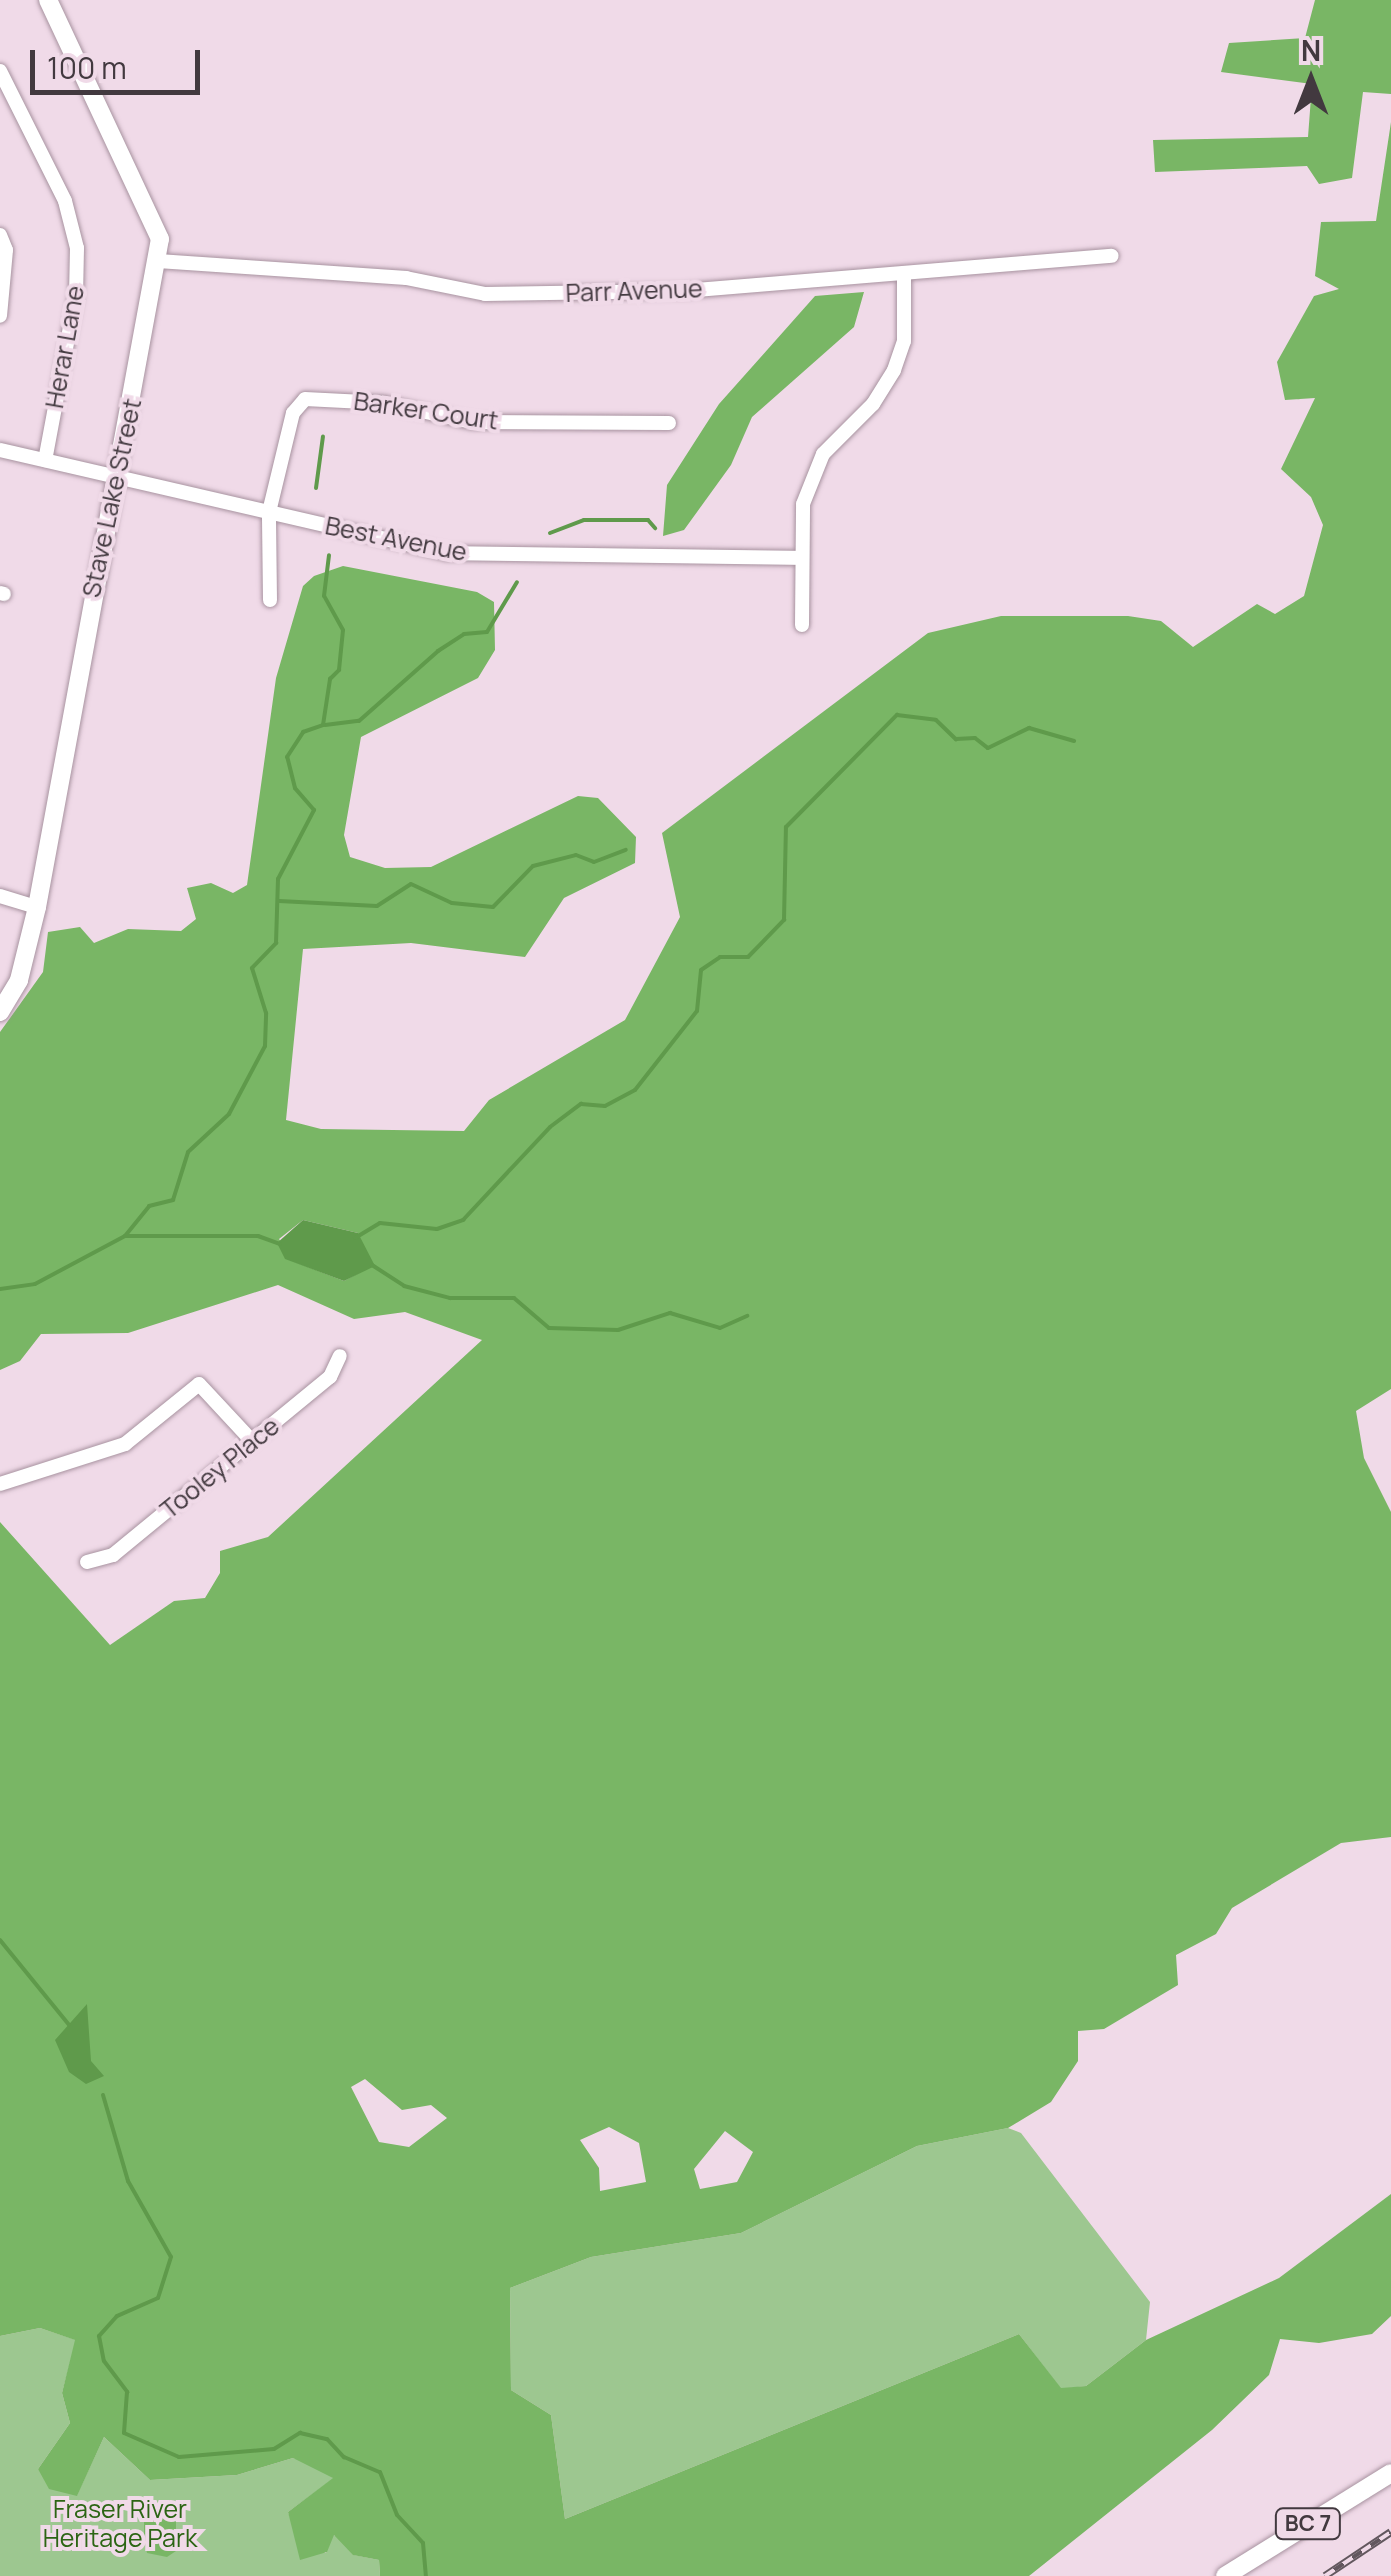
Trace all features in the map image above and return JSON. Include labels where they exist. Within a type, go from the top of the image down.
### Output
[{"type":"main road","name":"Stave Lake Street","points":[[0,1012],[18,980],[38,906],[113,479],[158,261],[155,216],[48,0]]},
{"type":"main road","name":"BC 7","points":[[1225,2576],[1391,2472]]},
{"type":"street","name":"Herar Lane","points":[[0,71],[65,200],[77,248],[76,296],[45,460]]},
{"type":"street","points":[[0,235],[6,288],[0,316]]},
{"type":"street","name":"Parr Avenue","points":[[158,261],[406,278],[486,294],[684,291],[1112,256]]},
{"type":"street","points":[[802,625],[802,504],[815,469],[874,404],[901,354],[904,273]]},
{"type":"street","name":"Barker Court","points":[[270,600],[269,512],[293,413],[312,397],[473,422],[669,424]]},
{"type":"street","name":"Best Avenue","points":[[0,450],[113,479],[466,555],[800,558]]},
{"type":"street","points":[[0,896],[38,906]]},
{"type":"street","name":"Tooley Place","points":[[86,1562],[112,1555],[330,1377],[340,1356]]},
{"type":"street","points":[[0,1484],[125,1444],[199,1384],[252,1441]]},
{"type":"green space","points":[[1008,2128],[1021,2133],[1150,2302],[1146,2340],[1086,2386],[1061,2389],[1019,2334],[565,2519],[551,2415],[511,2390],[510,2288],[591,2257],[741,2233],[917,2146]]},
{"type":"green space","name":"Fraser River Heritage Park","points":[[40,2328],[76,2340],[62,2393],[70,2423],[38,2469],[77,2495],[104,2437],[150,2480],[237,2475],[293,2458],[308,2462],[334,2478],[288,2512],[300,2545],[326,2553],[333,2535],[345,2538],[354,2555],[379,2560],[380,2576],[0,2576],[0,2336]]},
{"type":"shaded area","points":[[1315,0],[1391,0],[1391,94],[1363,92],[1352,178],[1319,184],[1307,166],[1155,172],[1153,140],[1308,137],[1312,84],[1221,72],[1229,43],[1305,38]]},
{"type":"shaded area","points":[[1391,122],[1391,1389],[1356,1411],[1364,1458],[1391,1512],[1391,1837],[1341,1843],[1232,1908],[1216,1934],[1176,1955],[1178,1985],[1104,2029],[1078,2031],[1078,2061],[1051,2102],[1008,2128],[917,2146],[741,2233],[591,2257],[510,2288],[511,2390],[551,2415],[565,2519],[1019,2334],[1061,2388],[1086,2386],[1146,2340],[1279,2278],[1391,2194],[1391,2316],[1372,2334],[1319,2343],[1280,2339],[1269,2375],[1212,2430],[1029,2576],[380,2576],[379,2560],[353,2555],[334,2535],[327,2552],[300,2560],[288,2512],[333,2478],[293,2458],[237,2475],[150,2480],[104,2437],[77,2496],[49,2489],[38,2469],[70,2423],[62,2393],[75,2340],[40,2328],[0,2336],[0,1522],[110,1645],[174,1601],[205,1598],[220,1573],[220,1551],[268,1537],[482,1340],[405,1312],[354,1319],[278,1285],[128,1333],[41,1334],[20,1361],[0,1370],[0,1032],[43,972],[48,932],[80,927],[94,943],[128,929],[181,931],[196,919],[187,888],[211,883],[233,893],[247,885],[276,678],[303,586],[314,576],[343,566],[477,592],[494,602],[495,650],[478,678],[361,737],[344,835],[350,857],[385,868],[431,867],[578,796],[598,798],[636,837],[635,863],[564,898],[525,957],[411,943],[303,949],[286,1120],[321,1129],[464,1131],[489,1100],[625,1020],[680,917],[662,833],[928,633],[1001,616],[1128,616],[1161,621],[1193,647],[1257,604],[1275,614],[1304,596],[1323,525],[1311,497],[1281,469],[1315,398],[1285,400],[1277,362],[1314,296],[1339,289],[1315,276],[1321,222],[1376,221]],"holes":[[[303,1220],[358,1233],[359,1273],[344,1281],[295,1262],[279,1239]],[[365,2079],[402,2110],[431,2105],[447,2118],[409,2147],[379,2142],[351,2087]],[[609,2127],[639,2143],[646,2182],[600,2191],[599,2168],[580,2140]],[[725,2131],[753,2152],[737,2182],[700,2189],[694,2169]]]},
{"type":"shaded area","points":[[864,292],[854,327],[752,417],[731,465],[684,530],[663,536],[667,485],[719,404],[815,296]]},
{"type":"shaded area","points":[[303,1220],[358,1233],[375,1266],[344,1281],[285,1259],[277,1243]]},
{"type":"shaded area","points":[[87,2004],[91,2061],[104,2076],[86,2084],[69,2072],[55,2040]]},
{"type":"shaded area","points":[[165,2508],[176,2521],[176,2551],[167,2557],[147,2553],[144,2539],[144,2519]]},
{"type":"waterway","points":[[316,488],[323,436]]},
{"type":"waterway","points":[[550,533],[584,520],[648,520],[655,528]]},
{"type":"waterway","points":[[125,1236],[149,1206],[173,1200],[188,1152],[229,1114],[265,1046],[266,1013],[252,968],[276,943],[278,879],[314,810],[295,788],[287,757],[303,732],[323,725],[330,679],[339,670],[343,630],[324,596],[329,555]]},
{"type":"waterway","points":[[325,725],[359,721],[438,651],[464,634],[487,632],[517,582]]},
{"type":"waterway","points":[[355,1238],[380,1223],[437,1229],[463,1220],[550,1127],[581,1104],[605,1106],[635,1090],[697,1011],[701,970],[720,957],[748,957],[784,920],[786,827],[897,715],[936,720],[956,739],[975,738],[988,748],[1029,728],[1074,741]]},
{"type":"waterway","points":[[279,901],[377,906],[411,884],[452,903],[493,907],[533,866],[576,855],[594,862],[626,850]]},
{"type":"waterway","points":[[0,1289],[35,1284],[125,1236],[258,1236],[280,1244]]},
{"type":"waterway","points":[[372,1265],[404,1286],[450,1298],[514,1298],[549,1328],[618,1330],[670,1313],[720,1328],[747,1316]]},
{"type":"waterway","points":[[0,1940],[69,2025]]},
{"type":"waterway","points":[[103,2095],[128,2181],[171,2257],[158,2298],[117,2316],[99,2336],[104,2361],[127,2392],[124,2433],[179,2457],[274,2449],[300,2433],[327,2439],[344,2457],[380,2472],[397,2515],[423,2543],[426,2576]]},
{"type":"railway","points":[[1325,2576],[1391,2532]]}]
